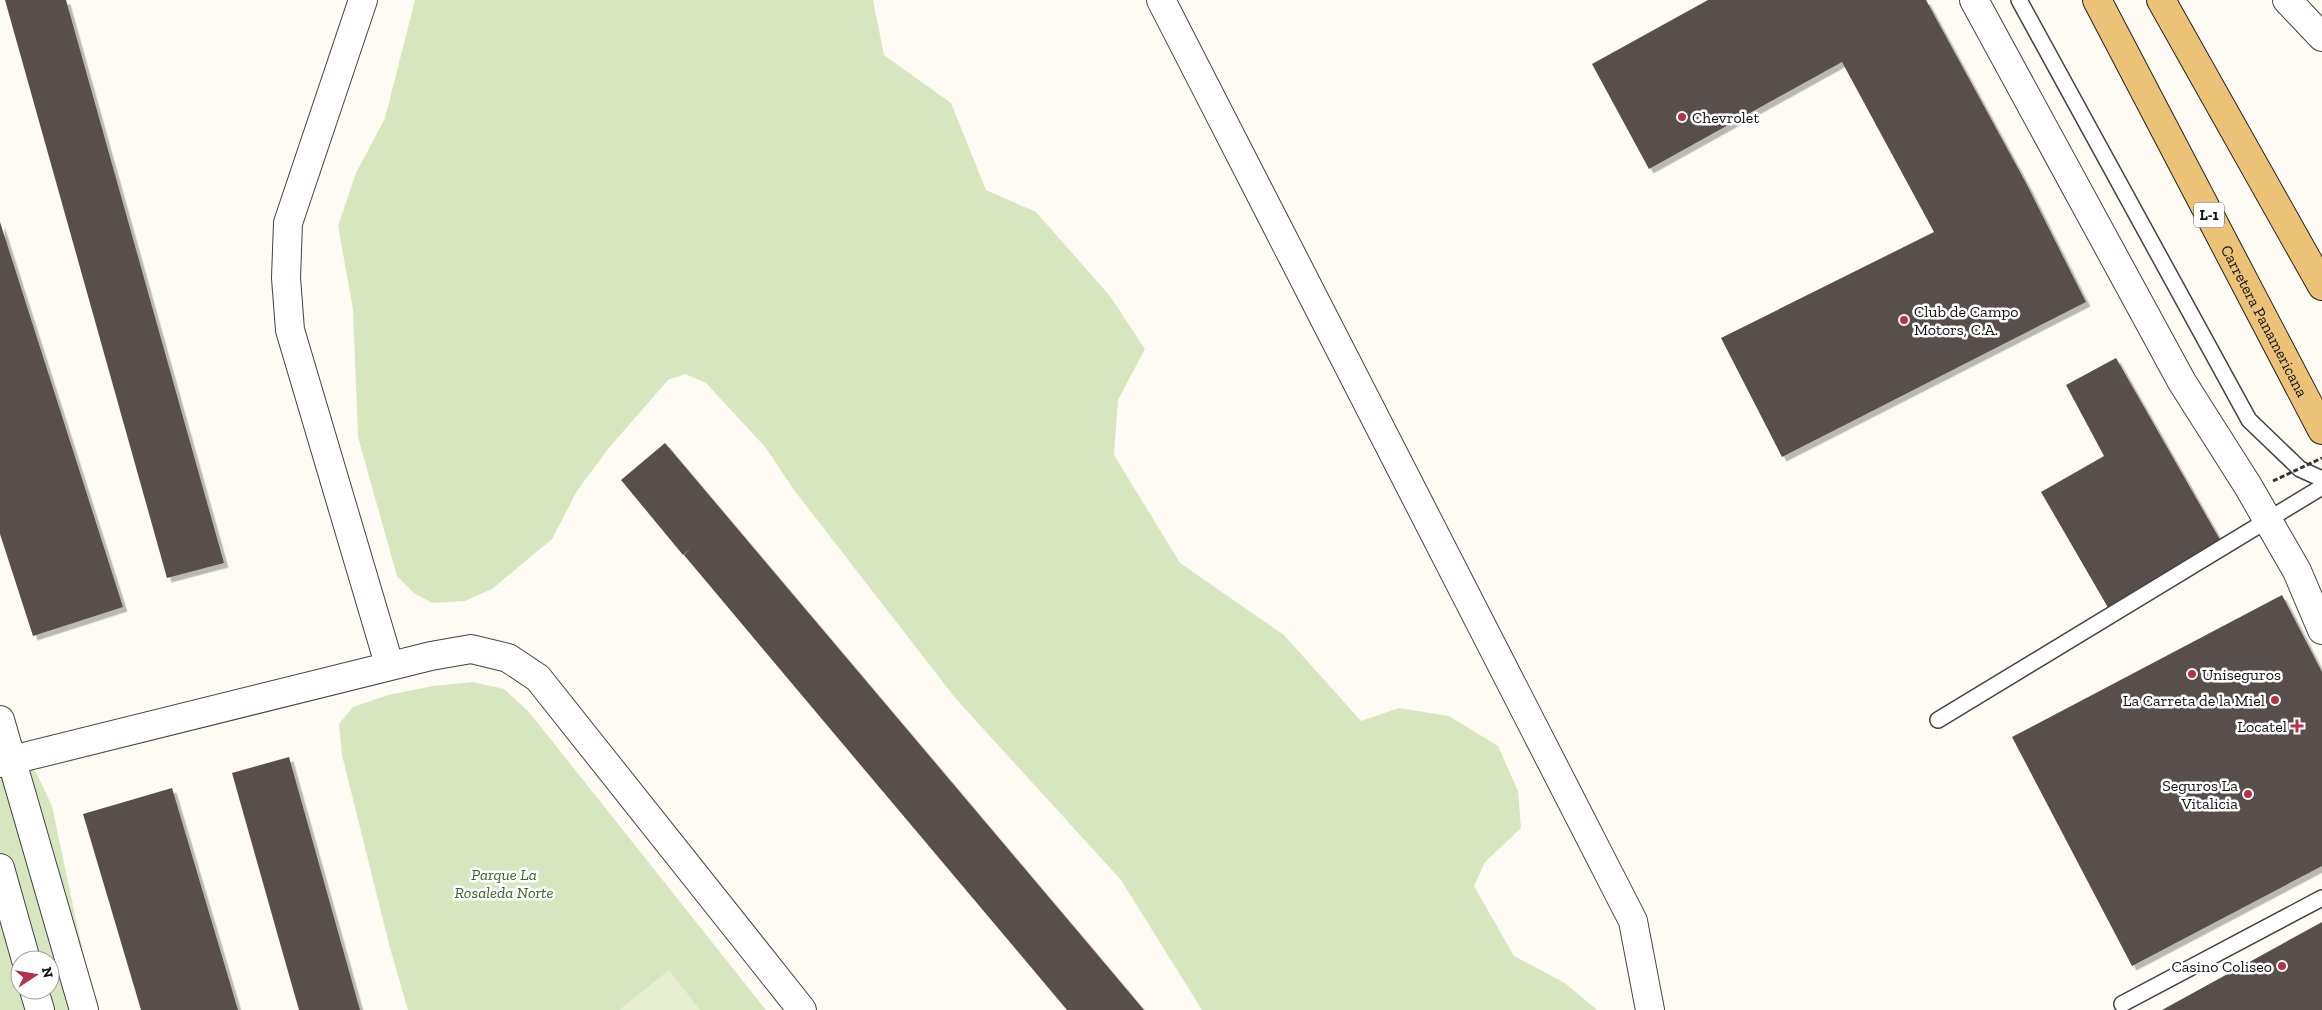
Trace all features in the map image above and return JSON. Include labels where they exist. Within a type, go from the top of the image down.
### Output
[{"type":"main road","name":"Carretera Panamericana","points":[[2097,0],[2322,430]]},
{"type":"main road","points":[[2161,0],[2318,276]]},
{"type":"street","points":[[363,0],[288,223],[286,278],[290,330],[389,664]]},
{"type":"street","points":[[1161,0],[1633,921],[1650,1010]]},
{"type":"street","points":[[1974,0],[2182,382],[2267,519],[2296,571],[2322,630]]},
{"type":"street","points":[[2287,0],[2322,37]]},
{"type":"street","points":[[6,761],[389,664],[471,649],[508,658],[538,678],[802,1010]]},
{"type":"street","points":[[0,720],[6,761],[84,1010]]},
{"type":"street","points":[[0,868],[23,950]]},
{"type":"lane","points":[[2018,0],[2249,420],[2300,469],[2322,479]]},
{"type":"lane","points":[[1938,720],[2322,487]]},
{"type":"lane","points":[[2122,1004],[2322,898]]},
{"type":"path","points":[[2273,481],[2322,458]]},
{"type":"green space","points":[[415,0],[873,0],[884,55],[951,103],[986,190],[1036,212],[1110,296],[1145,349],[1118,400],[1114,455],[1180,563],[1284,635],[1361,721],[1399,708],[1449,716],[1498,746],[1518,791],[1521,828],[1485,862],[1474,886],[1514,956],[1565,983],[1597,1010],[1202,1010],[1121,880],[956,699],[794,490],[766,448],[706,383],[685,374],[668,380],[608,449],[577,491],[552,539],[492,589],[465,601],[432,603],[414,593],[397,576],[358,437],[353,309],[338,226],[356,173],[385,118]]},
{"type":"green space","name":"Parque La Rosaleda Norte","points":[[473,682],[504,689],[529,712],[766,1010],[408,1010],[390,948],[342,755],[339,724],[353,707],[388,695],[433,686]]},
{"type":"green space","points":[[0,749],[36,772],[52,806],[95,1010],[0,1010]]},
{"type":"green space","points":[[669,970],[700,1010],[619,1010]]},
{"type":"building","points":[[5,0],[66,0],[224,563],[167,578]]},
{"type":"building","points":[[1708,0],[1926,0],[2026,183],[2086,302],[1782,457],[1721,338],[1934,232],[1842,62],[1649,169],[1592,64]]},
{"type":"building","points":[[0,222],[123,607],[33,636],[0,534]]},
{"type":"building","points":[[2116,358],[2223,545],[2110,611],[2041,492],[2104,456],[2066,385]]},
{"type":"building","points":[[665,443],[1144,1010],[1067,1010],[684,555],[690,549],[683,555],[621,480]]},
{"type":"building","points":[[2282,595],[2322,672],[2322,866],[2132,966],[2012,737]]},
{"type":"building","points":[[289,757],[360,1010],[299,1010],[232,773]]},
{"type":"building","points":[[172,788],[238,1010],[141,1010],[83,814]]},
{"type":"building","name":"Casino Coliseo","points":[[2322,922],[2322,1010],[2162,1010]]},
{"type":"place","name":"Chevrolet","points":[[1682,117]]},
{"type":"place","name":"Club de Campo Motors, C.A.","points":[[1904,320]]},
{"type":"place","name":"Uniseguros","points":[[2192,674]]},
{"type":"place","name":"La Carreta de la Miel","points":[[2275,700]]},
{"type":"place","name":"Locatel","points":[[2297,726]]},
{"type":"place","name":"Seguros La Vitalicia","points":[[2248,794]]},
{"type":"place","name":"Casino Coliseo","points":[[2282,966]]}]
